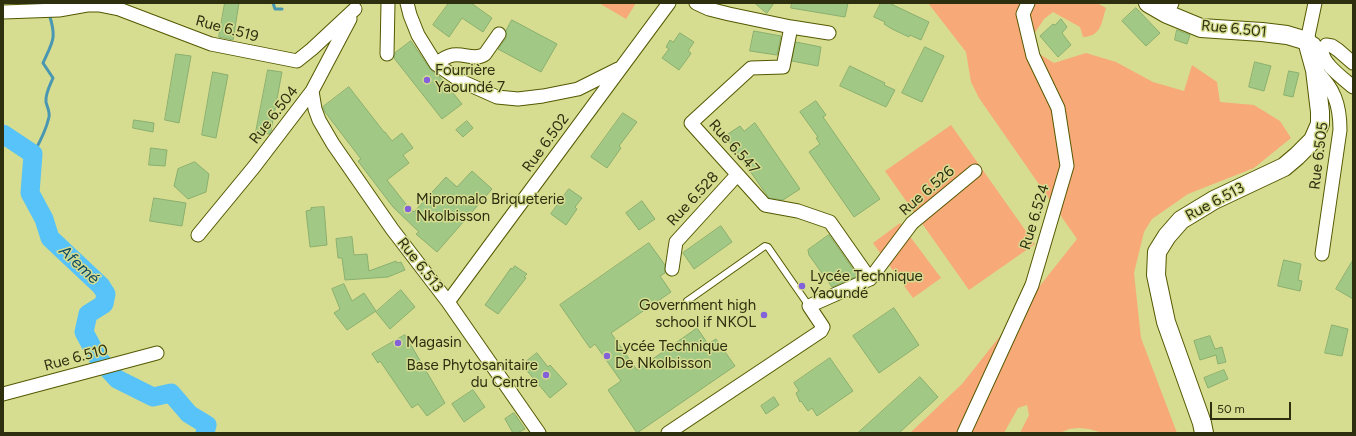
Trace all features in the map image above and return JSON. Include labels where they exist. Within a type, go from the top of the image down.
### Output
[{"type":"street","points":[[59,10],[71,3]]},
{"type":"street","points":[[387,54],[388,3]]},
{"type":"street","points":[[407,3],[410,16],[418,35],[436,64],[461,81],[497,97],[518,99],[578,89],[621,67]]},
{"type":"street","name":"Rue 6.502","points":[[448,302],[668,3]]},
{"type":"street","points":[[696,3],[729,14],[829,33]]},
{"type":"street","name":"Rue 6.524","points":[[964,433],[1032,285],[1067,166],[1058,108],[1033,56],[1023,14],[1028,3]]},
{"type":"street","name":"Rue 6.501","points":[[1148,3],[1170,8],[1201,28],[1287,35],[1315,45],[1332,46],[1353,63]]},
{"type":"street","points":[[1315,3],[1315,45],[1323,59],[1353,87]]},
{"type":"street","name":"Rue 6.519","points":[[3,12],[59,10],[87,5],[99,5],[119,9],[211,44],[296,61],[307,54],[357,6]]},
{"type":"street","name":"Rue 6.504","points":[[198,235],[254,167],[312,91],[357,6]]},
{"type":"street","name":"Rue 6.547","points":[[791,27],[783,67],[751,68],[691,123],[765,205],[798,211],[830,222],[870,279]]},
{"type":"street","points":[[436,64],[453,55],[482,56],[499,34]]},
{"type":"street","name":"Rue 6.513","points":[[1204,433],[1202,422],[1166,322],[1156,275],[1157,252],[1167,236],[1181,220],[1214,200],[1284,167],[1312,140],[1320,124],[1315,70],[1315,45]]},
{"type":"street","name":"Rue 6.505","points":[[1315,70],[1330,87],[1340,113],[1340,130],[1322,254]]},
{"type":"street","name":"Rue 6.513","points":[[312,91],[315,109],[319,120],[333,144],[392,229],[448,302],[539,433]]},
{"type":"street","name":"Rue 6.526","points":[[809,306],[870,279],[912,223],[975,171]]},
{"type":"street","name":"Rue 6.528","points":[[672,269],[676,242],[737,175]]},
{"type":"street","points":[[668,433],[820,331],[823,327],[809,306]]},
{"type":"street","name":"Rue 6.510","points":[[3,394],[157,353]]},
{"type":"lane","points":[[687,301],[763,247],[768,247],[809,306]]},
{"type":"shaded area","points":[[599,3],[636,3],[626,19]]},
{"type":"shaded area","points":[[928,3],[1097,3],[1106,8],[1102,24],[1094,34],[1083,37],[1080,27],[1053,12],[1044,19],[1030,40],[1033,50],[1054,63],[1086,53],[1116,62],[1153,82],[1184,91],[1192,65],[1217,82],[1220,102],[1254,105],[1280,121],[1291,138],[1254,168],[1188,194],[1152,219],[1144,232],[1134,273],[1141,338],[1177,433],[1103,433],[1079,428],[1069,429],[1060,433],[1020,433],[1029,415],[1027,405],[1018,408],[1004,433],[910,433],[962,384],[1077,239],[979,98],[971,82],[966,52]]},
{"type":"shaded area","points":[[951,125],[1035,244],[969,290],[885,171]]},
{"type":"shaded area","points":[[900,223],[941,278],[913,298],[873,243]]},
{"type":"building","points":[[225,3],[239,3],[233,40],[219,37]]},
{"type":"building","points":[[449,3],[471,3],[492,18],[483,32],[462,18],[449,37],[433,25]]},
{"type":"building","points":[[755,3],[774,3],[767,13]]},
{"type":"building","points":[[792,3],[848,3],[845,17],[791,8]]},
{"type":"building","points":[[881,3],[889,3],[929,22],[921,40],[910,35],[909,37],[892,29],[884,24],[885,22],[874,17]]},
{"type":"building","points":[[1136,8],[1160,33],[1146,46],[1122,21]]},
{"type":"building","points":[[1061,19],[1067,27],[1062,33],[1071,45],[1058,57],[1040,36]]},
{"type":"building","points":[[512,20],[557,44],[541,72],[498,49],[506,38],[506,31]]},
{"type":"building","points":[[1177,30],[1190,35],[1187,44],[1175,40]]},
{"type":"building","points":[[754,31],[781,36],[777,55],[750,51]]},
{"type":"building","points":[[680,33],[694,42],[688,51],[691,53],[690,55],[679,70],[662,58],[669,49],[666,47],[670,40],[673,42]]},
{"type":"building","name":"Fourrière Yaoundé 7","points":[[411,41],[430,69],[439,76],[462,104],[442,119],[394,58],[395,53]]},
{"type":"building","points":[[796,42],[821,47],[818,66],[792,61]]},
{"type":"building","points":[[925,47],[944,56],[922,102],[902,93]]},
{"type":"building","points":[[176,54],[191,56],[179,123],[165,120]]},
{"type":"building","points":[[1255,62],[1271,66],[1264,91],[1249,87]]},
{"type":"building","points":[[850,66],[885,83],[884,85],[895,90],[886,107],[840,86]]},
{"type":"building","points":[[268,70],[282,72],[271,131],[269,134],[256,132]]},
{"type":"building","points":[[1289,71],[1299,73],[1293,97],[1284,95]]},
{"type":"building","points":[[213,72],[228,75],[216,138],[202,135]]},
{"type":"building","points":[[349,87],[392,141],[402,133],[413,148],[403,155],[409,163],[387,180],[414,212],[446,177],[457,187],[472,171],[492,189],[437,252],[416,234],[419,232],[393,207],[358,161],[361,159],[325,112],[323,107]]},
{"type":"building","points":[[816,101],[826,115],[823,117],[880,199],[854,217],[809,152],[820,144],[816,138],[818,137],[800,112]]},
{"type":"building","points":[[623,113],[637,122],[619,146],[621,148],[607,168],[591,157]]},
{"type":"building","points":[[134,120],[154,123],[153,132],[133,128]]},
{"type":"building","points":[[467,121],[473,128],[463,137],[456,130]]},
{"type":"building","points":[[755,123],[800,189],[783,200],[769,198],[725,136],[740,126],[744,131]]},
{"type":"building","points":[[151,148],[167,150],[165,166],[149,165]]},
{"type":"building","points":[[195,162],[209,174],[206,192],[188,199],[174,186],[178,169]]},
{"type":"building","points":[[569,189],[582,198],[575,207],[577,209],[566,225],[551,214]]},
{"type":"building","points":[[154,198],[186,203],[182,226],[150,221]]},
{"type":"building","points":[[642,201],[655,219],[639,230],[626,213]]},
{"type":"building","points":[[324,207],[327,245],[310,247],[306,211],[311,210],[311,208]]},
{"type":"building","points":[[721,226],[732,242],[694,269],[683,253]]},
{"type":"building","points":[[829,235],[858,276],[832,287],[809,255],[808,250]]},
{"type":"building","points":[[352,237],[354,255],[367,254],[369,271],[396,261],[397,263],[401,262],[405,270],[388,277],[345,280],[342,258],[338,258],[336,239]]},
{"type":"building","points":[[649,243],[665,265],[665,273],[660,276],[671,292],[611,333],[637,370],[697,328],[708,344],[716,339],[735,366],[637,433],[608,390],[621,381],[595,344],[590,348],[560,305]]},
{"type":"building","points":[[1284,260],[1301,264],[1298,280],[1302,281],[1300,291],[1278,286]]},
{"type":"building","points":[[1353,260],[1353,299],[1336,289]]},
{"type":"building","points":[[515,266],[527,274],[524,277],[526,278],[498,314],[485,305],[511,268],[512,269]]},
{"type":"building","points":[[344,284],[352,301],[364,293],[376,311],[347,330],[334,313],[340,309],[332,289]]},
{"type":"building","points":[[401,290],[415,307],[390,329],[376,312]]},
{"type":"building","points":[[894,308],[919,345],[879,373],[853,336]]},
{"type":"building","points":[[1332,325],[1348,329],[1342,356],[1325,353]]},
{"type":"building","points":[[405,335],[445,403],[427,416],[418,404],[412,408],[380,361],[378,363],[372,354]]},
{"type":"building","points":[[1210,336],[1215,349],[1222,347],[1226,362],[1218,364],[1216,355],[1200,360],[1194,341]]},
{"type":"building","name":"Base Phytosanitaire du Centre","points":[[537,353],[548,367],[550,365],[567,384],[550,398],[522,365]]},
{"type":"building","points":[[830,358],[853,391],[817,416],[812,408],[808,411],[801,401],[800,402],[796,393],[799,391],[794,383]]},
{"type":"building","points":[[1224,370],[1228,379],[1208,388],[1204,378]]},
{"type":"building","points":[[920,377],[938,397],[899,433],[858,433]]},
{"type":"building","points":[[473,390],[485,407],[464,422],[452,404]]},
{"type":"building","points":[[774,397],[779,405],[766,414],[761,406]]},
{"type":"building","points":[[514,413],[525,429],[517,433],[513,433],[505,419]]},
{"type":"waterway","points":[[273,3],[275,9],[282,9]]},
{"type":"waterway","points":[[33,154],[46,127],[49,117],[46,96],[53,78],[43,63],[53,39],[53,29],[49,14]]},
{"type":"waterway","name":"Afemé","points":[[3,134],[33,154],[30,193],[44,219],[50,238],[101,286],[106,294],[104,304],[88,314],[84,332],[98,358],[117,379],[153,397],[171,393],[189,414],[207,425],[205,433]]},
{"type":"place","name":"Fourrière Yaoundé 7","points":[[427,80]]},
{"type":"place","name":"Mipromalo Briqueterie Nkolbisson","points":[[408,209]]},
{"type":"place","name":"Lycée Technique Yaoundé","points":[[802,286]]},
{"type":"place","name":"Government high school if NKOL","points":[[764,315]]},
{"type":"place","name":"Magasin","points":[[398,343]]},
{"type":"place","name":"Lycée Technique De Nkolbisson","points":[[607,356]]},
{"type":"place","name":"Base Phytosanitaire du Centre","points":[[546,375]]}]
